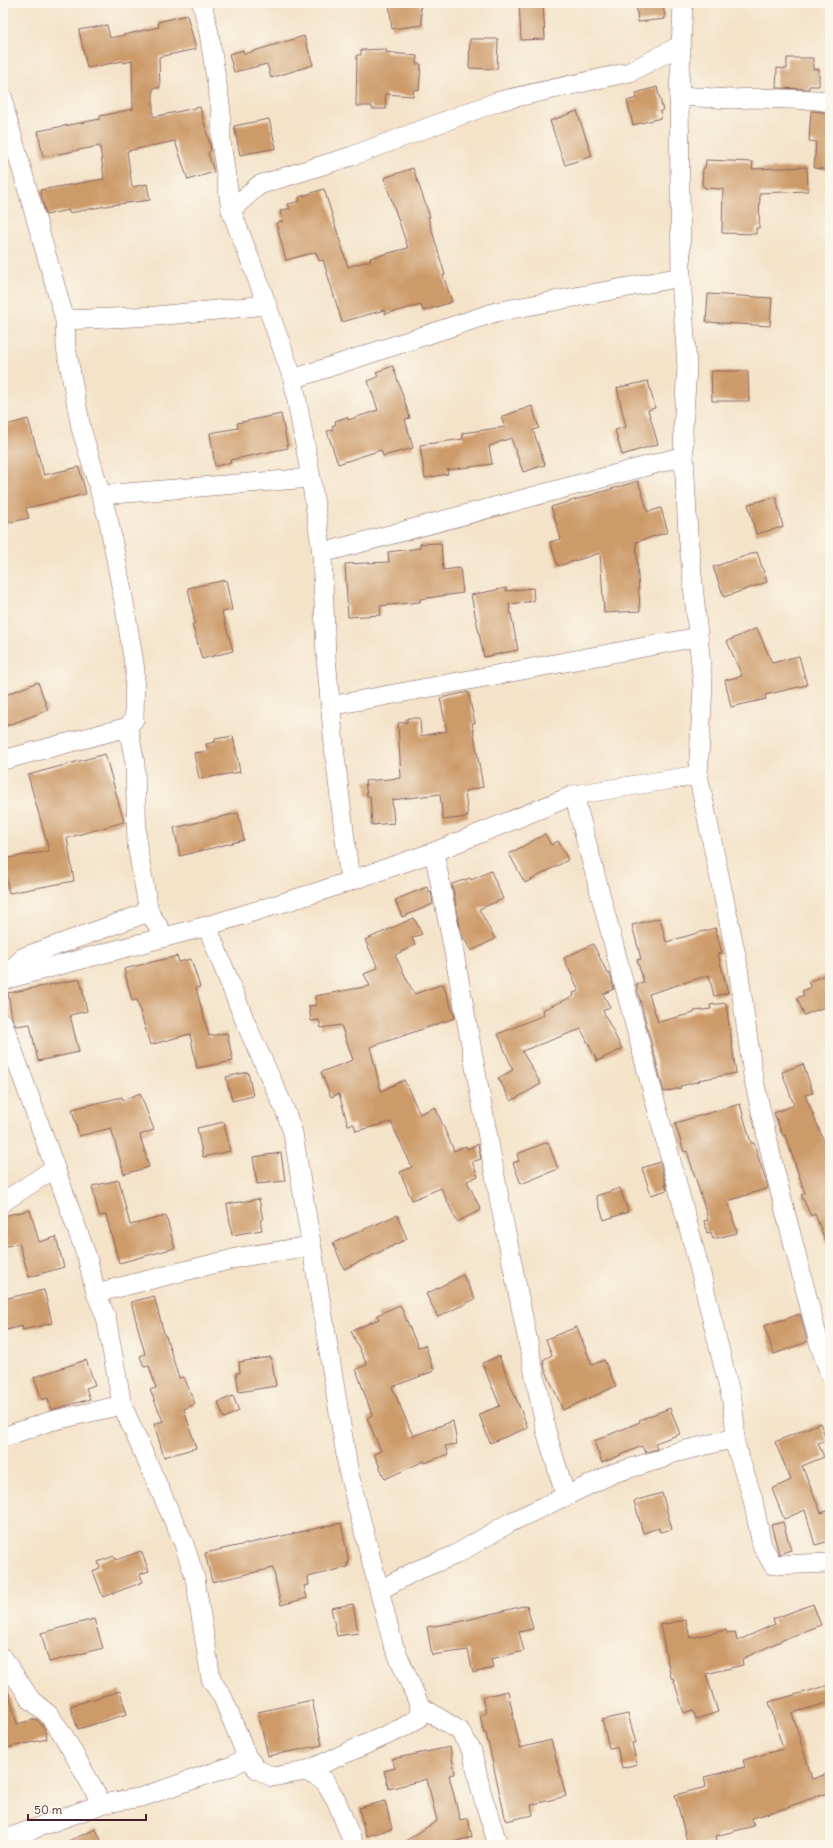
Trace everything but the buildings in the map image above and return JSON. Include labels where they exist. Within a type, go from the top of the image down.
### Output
[{"type":"street","points":[[202,3],[209,33],[221,111],[221,142],[231,210],[293,379],[311,478],[322,553],[326,657],[330,706],[350,881]]},
{"type":"street","points":[[683,3],[679,96],[680,277],[687,367],[683,430],[688,534],[703,686],[698,775],[737,960],[753,1076],[773,1164],[820,1343],[830,1374]]},
{"type":"street","points":[[231,210],[259,185],[352,156],[499,101],[630,72],[681,45]]},
{"type":"street","points":[[679,96],[732,99],[754,98],[817,100],[830,102]]},
{"type":"street","points":[[3,98],[5,111],[65,320],[66,347],[81,428],[110,529],[124,602],[134,670],[134,719],[128,727],[3,760]]},
{"type":"street","points":[[293,379],[496,312],[680,277]]},
{"type":"street","points":[[65,320],[156,316],[267,305]]},
{"type":"street","points":[[322,553],[684,456]]},
{"type":"street","points":[[101,495],[311,478]]},
{"type":"street","points":[[330,706],[698,637]]},
{"type":"street","points":[[128,727],[135,763],[137,845],[149,912],[165,937]]},
{"type":"street","points":[[10,978],[207,926],[350,881],[434,852],[574,795],[698,775]]},
{"type":"street","points":[[574,795],[704,1286],[732,1401],[735,1426],[735,1444],[752,1496],[762,1545],[773,1565],[830,1562]]},
{"type":"street","points":[[434,852],[500,1203],[546,1431],[566,1497]]},
{"type":"street","points":[[10,978],[16,965],[24,957],[149,912]]},
{"type":"street","points":[[3,1023],[87,1258],[96,1293],[106,1317],[122,1405],[184,1544],[195,1578],[212,1679],[223,1698],[247,1757],[257,1769],[272,1777],[306,1771],[400,1730],[420,1718],[420,1706],[394,1644],[349,1474],[293,1133],[285,1110],[247,1026],[207,926]]},
{"type":"street","points":[[3,1202],[55,1168]]},
{"type":"street","points":[[96,1293],[241,1257],[311,1246]]},
{"type":"street","points":[[3,1437],[51,1421],[122,1405]]},
{"type":"street","points":[[380,1590],[415,1571],[455,1555],[509,1523],[614,1473],[661,1459],[670,1454],[727,1440],[735,1444]]},
{"type":"street","points":[[3,1658],[31,1700],[48,1714],[62,1733],[102,1804]]},
{"type":"street","points":[[420,1706],[460,1730],[472,1751],[481,1791],[498,1845]]},
{"type":"street","points":[[3,1840],[102,1804],[142,1796],[232,1766],[247,1757]]},
{"type":"street","points":[[306,1771],[325,1781],[336,1800],[354,1845]]}]
